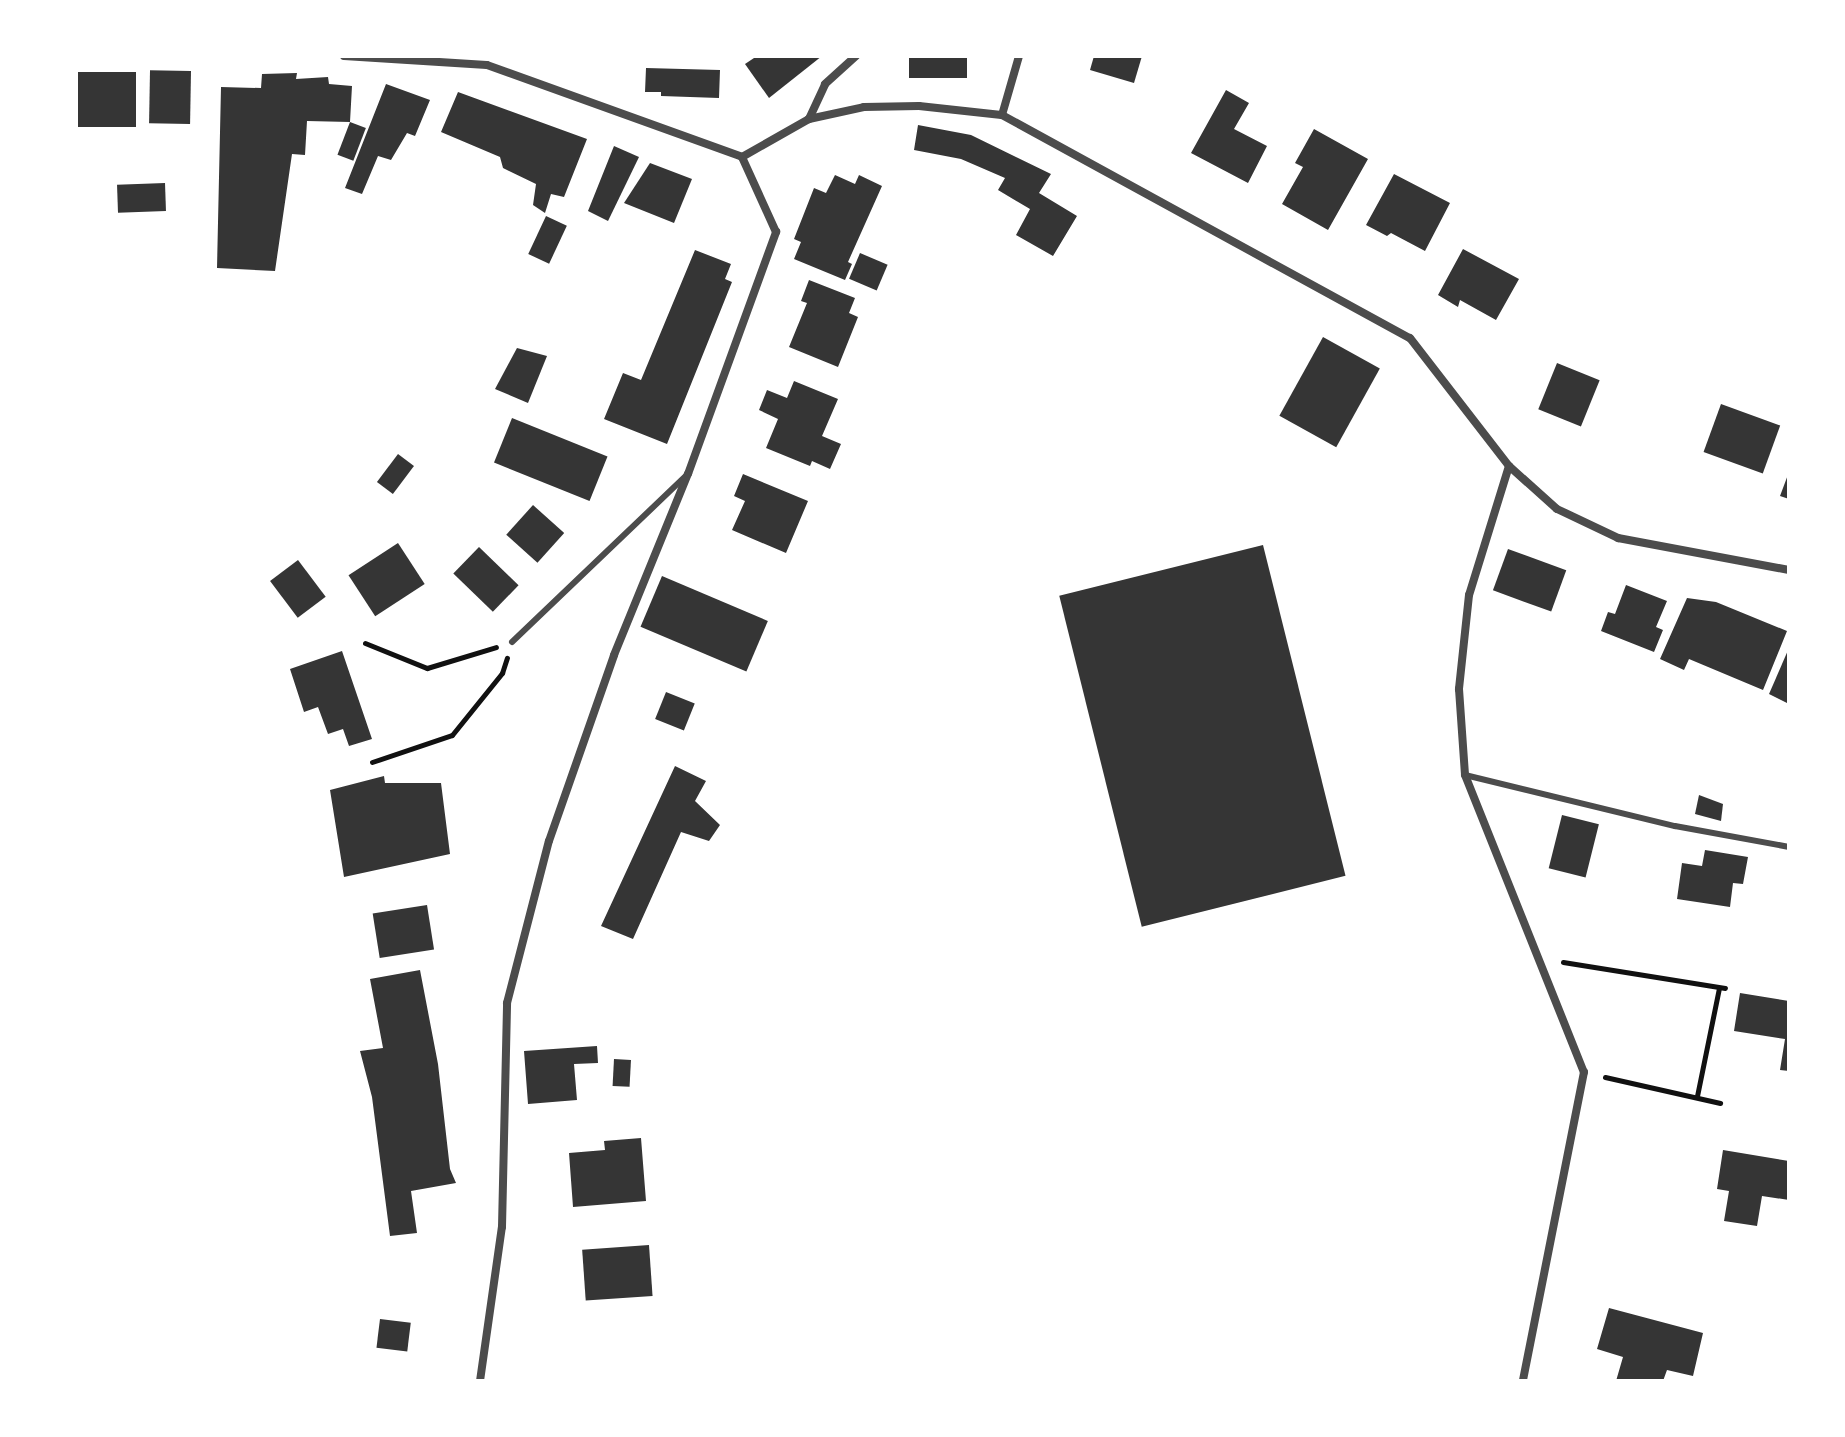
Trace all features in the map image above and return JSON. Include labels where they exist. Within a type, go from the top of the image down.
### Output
[{"type":"street","points":[[344,56],[487,65],[742,157],[776,232],[688,474],[614,655],[549,841],[507,1003],[502,1227],[480,1381]]},
{"type":"street","points":[[809,119],[825,84],[856,56]]},
{"type":"street","points":[[1002,115],[1019,56]]},
{"type":"street","points":[[742,157],[809,119],[864,107],[919,106],[1002,115],[1410,338],[1509,466],[1557,509],[1618,538],[1789,570]]},
{"type":"street","points":[[1509,466],[1469,595],[1459,689],[1465,775],[1584,1072],[1523,1381]]},
{"type":"lane","points":[[512,642],[688,474]]},
{"type":"lane","points":[[1465,775],[1675,826],[1789,847]]},
{"type":"path","points":[[365,643],[427,668],[512,642]]},
{"type":"path","points":[[372,762],[452,735],[502,673],[512,642]]},
{"type":"path","points":[[1538,958],[1722,988],[1697,1096]]},
{"type":"path","points":[[1584,1072],[1720,1103]]},
{"type":"building","points":[[757,56],[822,56],[769,98],[745,64]]},
{"type":"building","points":[[909,56],[967,56],[967,78],[909,78]]},
{"type":"building","points":[[1094,56],[1142,56],[1134,83],[1090,70]]},
{"type":"building","points":[[646,68],[720,70],[719,98],[661,96],[661,92],[645,92]]},
{"type":"building","points":[[150,70],[191,71],[190,124],[149,123]]},
{"type":"building","points":[[78,72],[136,72],[136,127],[78,127]]},
{"type":"building","points":[[297,73],[296,79],[328,77],[329,84],[352,86],[350,122],[307,121],[305,155],[292,154],[275,271],[217,268],[221,87],[261,88],[262,74]]},
{"type":"building","points":[[386,84],[430,100],[415,136],[407,133],[391,160],[378,156],[362,194],[345,188]]},
{"type":"building","points":[[1226,90],[1249,103],[1234,129],[1267,146],[1248,183],[1191,153]]},
{"type":"building","points":[[458,92],[587,139],[564,197],[551,194],[545,213],[533,205],[536,184],[503,168],[500,157],[441,132]]},
{"type":"building","points":[[350,122],[366,128],[353,161],[337,155]]},
{"type":"building","points":[[918,125],[971,135],[1051,174],[1039,193],[1077,216],[1053,256],[1016,235],[1030,209],[998,190],[1005,178],[961,159],[914,150]]},
{"type":"building","points":[[1314,129],[1368,159],[1328,230],[1282,204],[1303,167],[1295,163]]},
{"type":"building","points":[[614,146],[639,157],[608,221],[588,211]]},
{"type":"building","points":[[650,163],[692,179],[674,223],[624,203]]},
{"type":"building","points":[[1394,174],[1450,203],[1425,251],[1391,233],[1387,236],[1366,225]]},
{"type":"building","points":[[835,175],[855,184],[859,175],[882,186],[848,262],[852,264],[845,280],[794,259],[801,242],[794,239],[814,188],[826,193]]},
{"type":"building","points":[[165,183],[166,211],[118,213],[117,185]]},
{"type":"building","points":[[546,216],[567,226],[549,264],[528,254]]},
{"type":"building","points":[[1463,249],[1519,279],[1496,320],[1460,300],[1458,307],[1438,295]]},
{"type":"building","points":[[695,250],[731,264],[725,279],[732,282],[667,444],[604,419],[623,373],[641,380]]},
{"type":"building","points":[[860,253],[888,265],[877,290],[849,279]]},
{"type":"building","points":[[809,280],[855,298],[849,313],[858,317],[838,367],[789,347],[807,303],[801,301]]},
{"type":"building","points":[[1323,337],[1380,369],[1336,447],[1279,416]]},
{"type":"building","points":[[517,348],[547,356],[528,403],[495,389]]},
{"type":"building","points":[[1557,363],[1600,380],[1581,427],[1538,409]]},
{"type":"building","points":[[794,381],[838,399],[822,436],[841,444],[830,469],[812,461],[810,466],[766,448],[778,419],[759,410],[767,390],[787,398]]},
{"type":"building","points":[[1721,404],[1780,426],[1763,473],[1704,452]]},
{"type":"building","points":[[512,418],[607,457],[590,501],[494,463]]},
{"type":"building","points":[[398,454],[414,466],[393,494],[377,482]]},
{"type":"building","points":[[1789,472],[1789,499],[1780,496]]},
{"type":"building","points":[[743,474],[808,501],[786,553],[732,530],[745,501],[734,496]]},
{"type":"building","points":[[533,505],[564,533],[537,563],[506,535]]},
{"type":"building","points":[[398,543],[425,584],[375,616],[349,575]]},
{"type":"building","points":[[1263,545],[1345,876],[1142,927],[1059,596]]},
{"type":"building","points":[[479,547],[519,585],[493,612],[453,574]]},
{"type":"building","points":[[1508,549],[1566,570],[1551,612],[1493,590]]},
{"type":"building","points":[[298,560],[326,597],[298,618],[270,581]]},
{"type":"building","points":[[662,576],[768,621],[746,672],[641,627]]},
{"type":"building","points":[[1626,585],[1667,601],[1656,627],[1663,630],[1654,652],[1601,631],[1608,612],[1615,614]]},
{"type":"building","points":[[1687,598],[1716,602],[1787,631],[1763,690],[1689,659],[1684,670],[1660,659]]},
{"type":"building","points":[[1789,648],[1789,704],[1769,694]]},
{"type":"building","points":[[342,651],[372,739],[349,746],[343,729],[328,734],[318,707],[304,712],[290,669]]},
{"type":"building","points":[[666,692],[695,704],[684,731],[655,719]]},
{"type":"building","points":[[675,766],[706,781],[695,801],[720,825],[709,841],[681,832],[633,939],[601,926]]},
{"type":"building","points":[[384,776],[385,783],[441,783],[450,854],[344,877],[330,790]]},
{"type":"building","points":[[1699,795],[1723,804],[1721,821],[1695,814]]},
{"type":"building","points":[[1562,815],[1599,824],[1586,878],[1549,868]]},
{"type":"building","points":[[1705,850],[1748,857],[1743,884],[1733,883],[1730,907],[1677,899],[1682,863],[1702,866]]},
{"type":"building","points":[[427,905],[434,949],[380,958],[373,914]]},
{"type":"building","points":[[420,970],[438,1064],[450,1169],[456,1183],[411,1191],[417,1233],[390,1236],[372,1097],[360,1051],[383,1048],[370,979]]},
{"type":"building","points":[[1740,993],[1789,1001],[1789,1071],[1780,1070],[1785,1039],[1734,1031]]},
{"type":"building","points":[[597,1046],[598,1063],[574,1064],[577,1100],[528,1104],[524,1051]]},
{"type":"building","points":[[614,1059],[631,1060],[630,1087],[613,1086]]},
{"type":"building","points":[[641,1138],[646,1201],[573,1207],[569,1153],[605,1150],[604,1141]]},
{"type":"building","points":[[1723,1150],[1789,1161],[1789,1200],[1762,1196],[1757,1226],[1724,1221],[1729,1191],[1717,1189]]},
{"type":"building","points":[[649,1245],[653,1296],[586,1301],[582,1250]]},
{"type":"building","points":[[1609,1308],[1703,1333],[1693,1376],[1667,1370],[1663,1381],[1616,1381],[1623,1357],[1597,1349]]},
{"type":"building","points":[[380,1319],[411,1323],[407,1352],[376,1348]]}]
